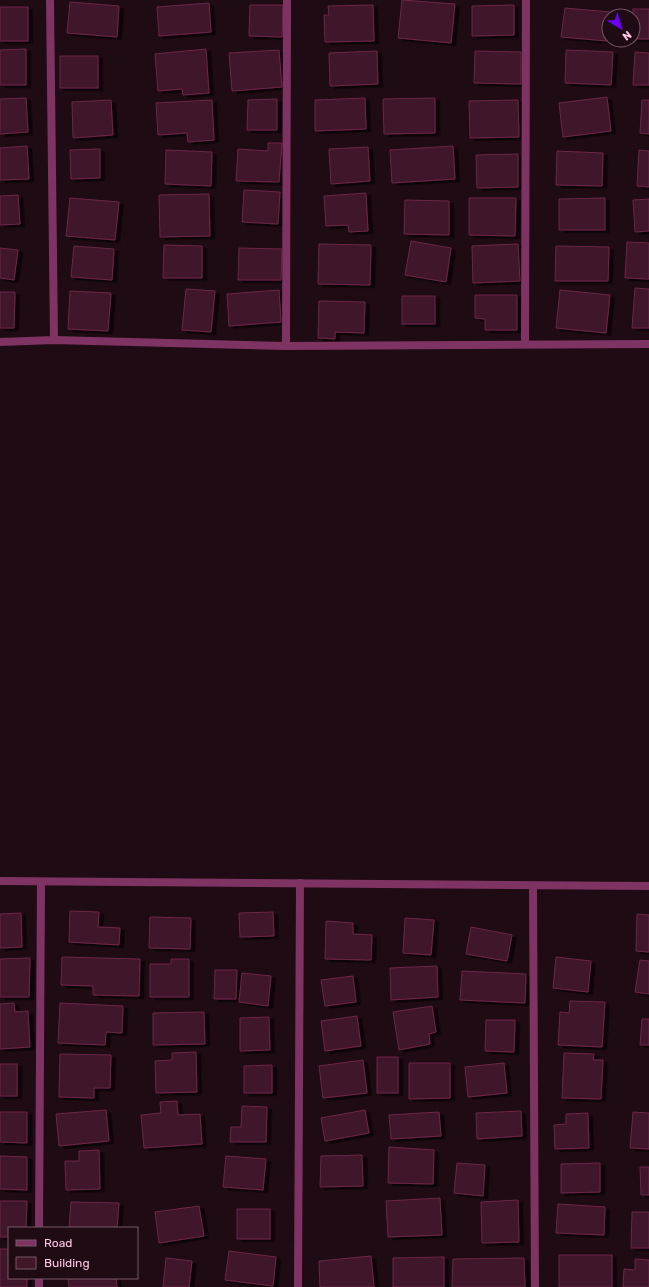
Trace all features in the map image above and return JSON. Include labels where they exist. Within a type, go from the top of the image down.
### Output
[{"type":"street","points":[[50,0],[54,340]]},
{"type":"street","points":[[286,346],[288,0]]},
{"type":"street","points":[[525,344],[526,0]]},
{"type":"street","points":[[0,342],[54,340],[286,346],[649,344]]},
{"type":"street","points":[[0,882],[649,886]]},
{"type":"street","points":[[39,1227],[41,882]]},
{"type":"street","points":[[298,1287],[300,883]]},
{"type":"street","points":[[533,886],[535,1287]]},
{"type":"building","points":[[402,0],[455,4],[451,43],[398,38]]},
{"type":"building","points":[[70,2],[119,6],[117,37],[67,33]]},
{"type":"building","points":[[209,3],[211,32],[159,36],[157,7]]},
{"type":"building","points":[[250,5],[283,5],[282,37],[249,36]]},
{"type":"building","points":[[373,5],[374,41],[325,42],[324,15],[329,15],[328,6]]},
{"type":"building","points":[[514,5],[514,35],[472,36],[472,6]]},
{"type":"building","points":[[0,7],[28,7],[28,41],[0,41]]},
{"type":"building","points":[[565,8],[601,11],[601,40],[561,37]]},
{"type":"building","points":[[641,9],[649,9],[649,39],[641,39]]},
{"type":"building","points":[[26,49],[26,85],[0,85],[0,50]]},
{"type":"building","points":[[206,49],[209,93],[183,95],[182,89],[158,91],[155,54]]},
{"type":"building","points":[[279,50],[282,87],[232,91],[229,53]]},
{"type":"building","points":[[566,50],[613,52],[611,85],[565,83]]},
{"type":"building","points":[[377,51],[378,84],[330,86],[329,53]]},
{"type":"building","points":[[475,51],[521,52],[521,84],[474,83]]},
{"type":"building","points":[[635,52],[649,53],[649,85],[633,85]]},
{"type":"building","points":[[60,56],[98,56],[98,88],[60,88]]},
{"type":"building","points":[[607,97],[611,131],[563,137],[559,103]]},
{"type":"building","points":[[26,98],[28,132],[0,134],[0,99]]},
{"type":"building","points":[[365,98],[366,129],[315,131],[315,100]]},
{"type":"building","points":[[435,98],[435,133],[384,134],[383,99]]},
{"type":"building","points":[[277,99],[277,130],[247,130],[248,100]]},
{"type":"building","points":[[111,100],[113,135],[73,138],[72,102]]},
{"type":"building","points":[[212,100],[214,140],[188,142],[187,133],[158,135],[156,103]]},
{"type":"building","points":[[518,100],[519,137],[470,138],[469,101]]},
{"type":"building","points":[[642,100],[649,100],[649,134],[640,133]]},
{"type":"building","points":[[268,143],[282,143],[279,182],[236,181],[238,149],[268,151]]},
{"type":"building","points":[[27,146],[29,179],[0,180],[0,148]]},
{"type":"building","points":[[453,146],[455,179],[392,183],[390,150]]},
{"type":"building","points":[[368,147],[370,181],[331,184],[329,149]]},
{"type":"building","points":[[100,149],[100,178],[71,179],[70,150]]},
{"type":"building","points":[[166,150],[212,152],[211,186],[165,184]]},
{"type":"building","points":[[639,150],[649,151],[649,187],[637,186]]},
{"type":"building","points":[[557,151],[603,153],[602,186],[556,185]]},
{"type":"building","points":[[518,154],[518,187],[477,188],[476,155]]},
{"type":"building","points":[[244,190],[280,192],[278,224],[242,222]]},
{"type":"building","points":[[366,193],[368,231],[349,232],[348,225],[326,226],[324,196]]},
{"type":"building","points":[[209,194],[210,236],[160,237],[159,195]]},
{"type":"building","points":[[18,195],[20,224],[0,225],[0,196]]},
{"type":"building","points":[[70,198],[119,202],[115,240],[66,236]]},
{"type":"building","points":[[469,198],[516,198],[515,236],[469,235]]},
{"type":"building","points":[[605,198],[605,230],[559,230],[559,199]]},
{"type":"building","points":[[649,199],[649,231],[635,232],[633,200]]},
{"type":"building","points":[[405,200],[449,201],[449,235],[404,234]]},
{"type":"building","points":[[411,241],[451,248],[446,282],[405,275]]},
{"type":"building","points":[[627,242],[649,243],[649,279],[625,278]]},
{"type":"building","points":[[319,244],[371,245],[370,285],[318,284]]},
{"type":"building","points":[[518,244],[520,281],[473,283],[472,246]]},
{"type":"building","points":[[164,245],[202,246],[202,278],[163,278]]},
{"type":"building","points":[[74,246],[114,249],[112,280],[71,277]]},
{"type":"building","points":[[556,246],[609,247],[608,281],[555,281]]},
{"type":"building","points":[[0,248],[18,250],[14,280],[0,278]]},
{"type":"building","points":[[239,248],[282,249],[281,280],[238,280]]},
{"type":"building","points":[[635,288],[649,289],[649,328],[632,328]]},
{"type":"building","points":[[186,289],[215,291],[211,332],[182,330]]},
{"type":"building","points":[[279,290],[281,322],[229,326],[227,294]]},
{"type":"building","points":[[560,290],[610,295],[606,333],[556,328]]},
{"type":"building","points":[[70,291],[111,293],[108,331],[68,329]]},
{"type":"building","points":[[0,292],[15,292],[14,328],[0,328]]},
{"type":"building","points":[[475,295],[517,295],[517,330],[485,330],[485,319],[475,318]]},
{"type":"building","points":[[402,296],[435,296],[435,324],[402,324]]},
{"type":"building","points":[[319,301],[365,302],[364,333],[335,332],[335,339],[318,338]]},
{"type":"building","points":[[70,911],[99,912],[98,927],[120,928],[119,945],[69,942]]},
{"type":"building","points":[[273,912],[274,936],[240,937],[239,913]]},
{"type":"building","points":[[21,913],[22,947],[0,948],[0,914]]},
{"type":"building","points":[[637,914],[649,915],[649,952],[636,951]]},
{"type":"building","points":[[150,917],[191,918],[190,949],[149,948]]},
{"type":"building","points":[[405,918],[434,920],[431,955],[403,953]]},
{"type":"building","points":[[326,921],[353,923],[353,934],[372,935],[371,960],[325,959]]},
{"type":"building","points":[[471,927],[512,935],[507,961],[466,954]]},
{"type":"building","points":[[62,957],[140,959],[139,996],[93,995],[93,986],[61,985]]},
{"type":"building","points":[[556,957],[591,961],[588,992],[553,988]]},
{"type":"building","points":[[30,958],[29,997],[0,997],[0,959]]},
{"type":"building","points":[[171,959],[189,959],[189,997],[150,997],[150,964],[171,964]]},
{"type":"building","points":[[640,960],[649,961],[649,994],[635,992]]},
{"type":"building","points":[[437,966],[438,997],[391,1000],[390,968]]},
{"type":"building","points":[[215,970],[237,970],[236,999],[214,999]]},
{"type":"building","points":[[462,971],[526,974],[525,1003],[460,1000]]},
{"type":"building","points":[[242,973],[271,976],[268,1006],[239,1002]]},
{"type":"building","points":[[353,976],[356,1002],[325,1006],[321,980]]},
{"type":"building","points":[[570,1001],[605,1002],[602,1047],[558,1045],[560,1012],[569,1013]]},
{"type":"building","points":[[14,1003],[15,1012],[28,1011],[30,1047],[0,1049],[0,1004]]},
{"type":"building","points":[[60,1003],[123,1006],[122,1033],[106,1032],[105,1045],[58,1043]]},
{"type":"building","points":[[432,1006],[436,1032],[429,1034],[430,1044],[399,1050],[393,1012]]},
{"type":"building","points":[[204,1012],[205,1044],[153,1045],[153,1013]]},
{"type":"building","points":[[357,1016],[361,1046],[325,1051],[321,1021]]},
{"type":"building","points":[[269,1017],[270,1050],[240,1051],[240,1018]]},
{"type":"building","points":[[642,1019],[649,1019],[649,1045],[640,1045]]},
{"type":"building","points":[[486,1020],[515,1020],[514,1052],[485,1051]]},
{"type":"building","points":[[196,1052],[197,1092],[156,1093],[155,1061],[172,1060],[172,1053]]},
{"type":"building","points":[[564,1053],[594,1054],[593,1060],[603,1060],[601,1099],[562,1098]]},
{"type":"building","points":[[60,1054],[111,1055],[110,1088],[94,1088],[94,1098],[59,1097]]},
{"type":"building","points":[[377,1057],[398,1057],[398,1093],[377,1093]]},
{"type":"building","points":[[363,1060],[367,1093],[323,1098],[319,1066]]},
{"type":"building","points":[[409,1063],[450,1063],[450,1098],[409,1099]]},
{"type":"building","points":[[504,1063],[507,1093],[468,1097],[465,1067]]},
{"type":"building","points":[[0,1064],[17,1064],[17,1096],[0,1096]]},
{"type":"building","points":[[272,1065],[272,1093],[244,1093],[244,1066]]},
{"type":"building","points":[[177,1101],[178,1115],[200,1114],[202,1144],[144,1148],[141,1115],[161,1113],[160,1102]]},
{"type":"building","points":[[242,1106],[267,1107],[266,1142],[230,1142],[231,1127],[241,1127]]},
{"type":"building","points":[[106,1110],[109,1141],[59,1146],[56,1114]]},
{"type":"building","points":[[365,1110],[369,1133],[325,1141],[321,1118]]},
{"type":"building","points":[[521,1111],[522,1136],[477,1139],[476,1113]]},
{"type":"building","points":[[0,1112],[27,1112],[27,1143],[0,1142]]},
{"type":"building","points":[[439,1112],[441,1136],[391,1139],[389,1115]]},
{"type":"building","points":[[633,1112],[649,1113],[649,1149],[630,1148]]},
{"type":"building","points":[[588,1113],[589,1148],[555,1149],[554,1125],[566,1124],[566,1114]]},
{"type":"building","points":[[389,1147],[434,1150],[433,1184],[388,1183]]},
{"type":"building","points":[[99,1150],[100,1189],[66,1190],[65,1161],[79,1161],[79,1151]]},
{"type":"building","points":[[362,1155],[363,1186],[320,1187],[321,1156]]},
{"type":"building","points":[[0,1156],[27,1157],[27,1190],[0,1189]]},
{"type":"building","points":[[226,1156],[266,1159],[263,1190],[223,1187]]},
{"type":"building","points":[[457,1163],[485,1165],[483,1196],[454,1193]]},
{"type":"building","points":[[600,1163],[600,1192],[561,1193],[561,1164]]},
{"type":"building","points":[[640,1167],[649,1167],[649,1195],[641,1195]]},
{"type":"building","points":[[440,1198],[442,1235],[388,1237],[386,1201]]},
{"type":"building","points":[[518,1200],[519,1242],[482,1243],[481,1202]]},
{"type":"building","points":[[0,1201],[27,1201],[26,1227],[8,1227],[8,1237],[0,1237]]},
{"type":"building","points":[[71,1202],[119,1203],[117,1227],[69,1227]]},
{"type":"building","points":[[558,1204],[605,1207],[604,1235],[556,1233]]},
{"type":"building","points":[[199,1206],[204,1236],[159,1243],[155,1212]]},
{"type":"building","points":[[237,1209],[270,1209],[270,1239],[237,1239]]},
{"type":"building","points":[[632,1212],[649,1212],[649,1248],[631,1248]]},
{"type":"building","points":[[0,1249],[8,1249],[8,1279],[27,1279],[27,1287],[0,1287]]},
{"type":"building","points":[[229,1251],[276,1257],[273,1286],[225,1280]]},
{"type":"building","points":[[559,1255],[612,1255],[612,1287],[559,1287]]},
{"type":"building","points":[[371,1256],[374,1287],[320,1287],[319,1261]]},
{"type":"building","points":[[444,1257],[444,1287],[393,1287],[393,1258]]},
{"type":"building","points":[[166,1258],[192,1261],[189,1287],[163,1287]]},
{"type":"building","points":[[524,1258],[525,1287],[452,1287],[453,1259]]},
{"type":"building","points":[[635,1259],[649,1260],[649,1287],[623,1287],[624,1269],[635,1270]]},
{"type":"building","points":[[68,1279],[116,1279],[117,1287],[69,1287]]}]
